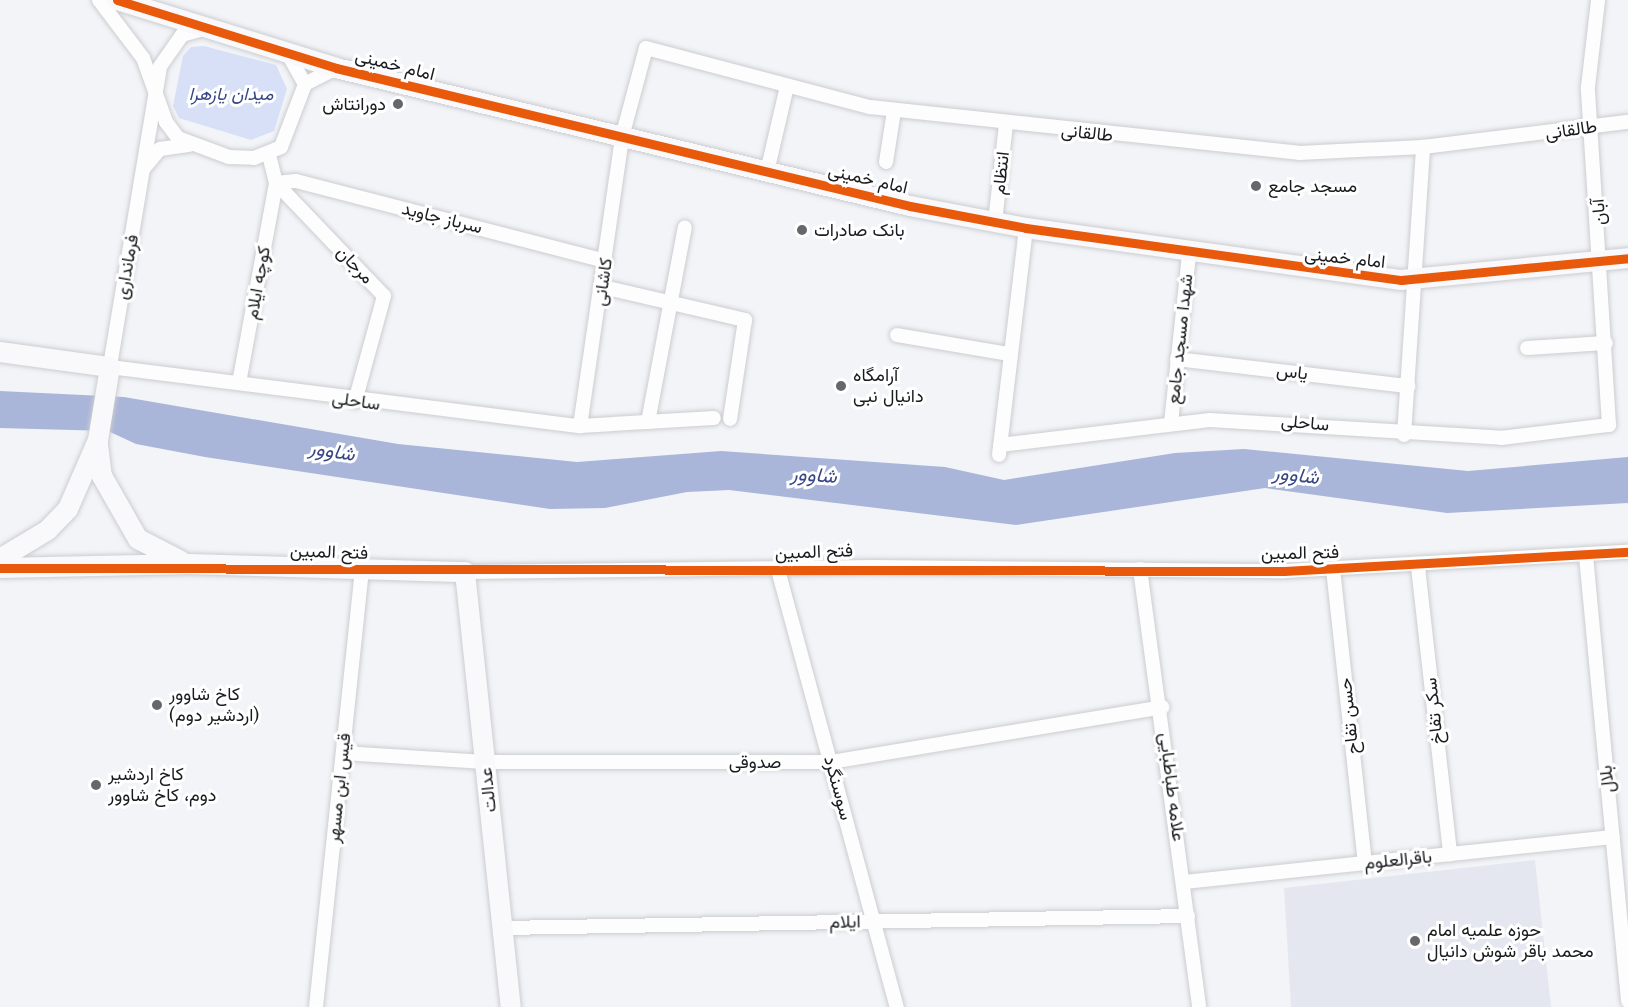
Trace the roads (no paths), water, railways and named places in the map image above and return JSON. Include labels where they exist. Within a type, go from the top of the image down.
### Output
[{"type":"street","points":[[99,0],[143,58],[156,97],[178,138],[194,146],[229,157],[269,155],[290,133],[305,84],[336,68]]},
{"type":"street","name":"امام خمینی","points":[[117,0],[336,68],[767,172],[1026,228],[1336,275],[1416,279],[1628,258]]},
{"type":"street","name":"آبان","points":[[1598,0],[1589,60],[1603,260],[1609,425]]},
{"type":"street","points":[[156,97],[171,46],[192,30],[212,28]]},
{"type":"street","name":"طالقانی","points":[[621,137],[646,48],[787,86],[894,111],[1299,153],[1423,147],[1628,122]]},
{"type":"street","points":[[287,52],[305,84]]},
{"type":"street","points":[[767,172],[787,86]]},
{"type":"street","name":"فرمانداری","points":[[109,373],[156,97]]},
{"type":"street","points":[[886,162],[894,111]]},
{"type":"street","name":"انتظام","points":[[995,222],[1006,124]]},
{"type":"street","name":"کاشانی","points":[[580,426],[603,287],[621,137]]},
{"type":"street","points":[[144,168],[160,149],[194,146]]},
{"type":"street","points":[[1404,435],[1423,147]]},
{"type":"street","points":[[269,155],[276,183]]},
{"type":"street","name":"سرباز جاوید","points":[[276,183],[296,181],[606,261]]},
{"type":"street","name":"کوچه ایلام","points":[[239,383],[276,183]]},
{"type":"street","name":"مرجان","points":[[276,183],[384,296],[355,401]]},
{"type":"street","points":[[648,422],[684,227]]},
{"type":"street","points":[[897,335],[1008,354],[1026,228]]},
{"type":"street","name":"شهدا مسجد جامع","points":[[1171,423],[1189,254]]},
{"type":"street","points":[[603,287],[746,320],[730,419]]},
{"type":"street","points":[[1527,348],[1606,343]]},
{"type":"street","name":"ساحلی","points":[[0,352],[109,373],[239,383],[355,401],[580,426],[714,418]]},
{"type":"street","name":"ساحلی","points":[[1008,354],[1000,450],[1110,436],[1171,423],[1270,420],[1404,435],[1501,438],[1609,425]]},
{"type":"street","name":"یاس","points":[[1177,359],[1408,386]]},
{"type":"street","points":[[0,559],[48,530],[68,509],[98,440],[109,373]]},
{"type":"street","points":[[98,440],[102,476],[138,539],[189,564]]},
{"type":"street","name":"فتح المبین","points":[[0,568],[189,564],[465,572],[1333,569],[1418,567],[1628,552]]},
{"type":"street","name":"بلال","points":[[1586,556],[1628,1001]]},
{"type":"street","name":"سکر تفاخ","points":[[1418,567],[1450,854]]},
{"type":"street","name":"قیس ابن مسهر","points":[[316,1007],[362,569]]},
{"type":"street","name":"علامه طباطبایی","points":[[1140,569],[1162,707],[1199,1007]]},
{"type":"street","name":"حسن تفاح","points":[[1333,569],[1365,863]]},
{"type":"street","name":"سوسنگرد","points":[[778,570],[897,1007]]},
{"type":"street","name":"عدالت","points":[[465,572],[511,1007]]},
{"type":"street","name":"صدوقی","points":[[343,753],[485,762],[831,762],[1162,707]]},
{"type":"street","name":"باقرالعلوم","points":[[1184,882],[1613,837]]},
{"type":"street","name":"ایلام","points":[[502,928],[1188,916]]},
{"type":"water","name":"شاوور","points":[[0,391],[124,397],[398,444],[577,462],[721,451],[945,467],[1004,480],[1175,453],[1244,449],[1468,471],[1628,457],[1628,503],[1447,513],[1265,488],[1016,525],[729,490],[687,492],[605,508],[550,509],[205,457],[136,444],[108,431],[0,428]]},
{"type":"place","name":"دورانتاش","points":[[398,104]]},
{"type":"place","name":"مسجد جامع","points":[[1256,186]]},
{"type":"place","name":"بانک صادرات","points":[[802,230]]},
{"type":"place","name":"آرامگاه دانیال نبی","points":[[841,386]]},
{"type":"place","name":"کاخ شاوور (اردشیر دوم)","points":[[157,705]]},
{"type":"place","name":"کاخ اردشیر دوم، کاخ شاوور","points":[[96,785]]},
{"type":"place","name":"حوزه علمیه امام محمد باقر شوش دانیال","points":[[1415,941]]},
{"type":"park label","name":"میدان یازهرا","points":[[231,94]]}]
